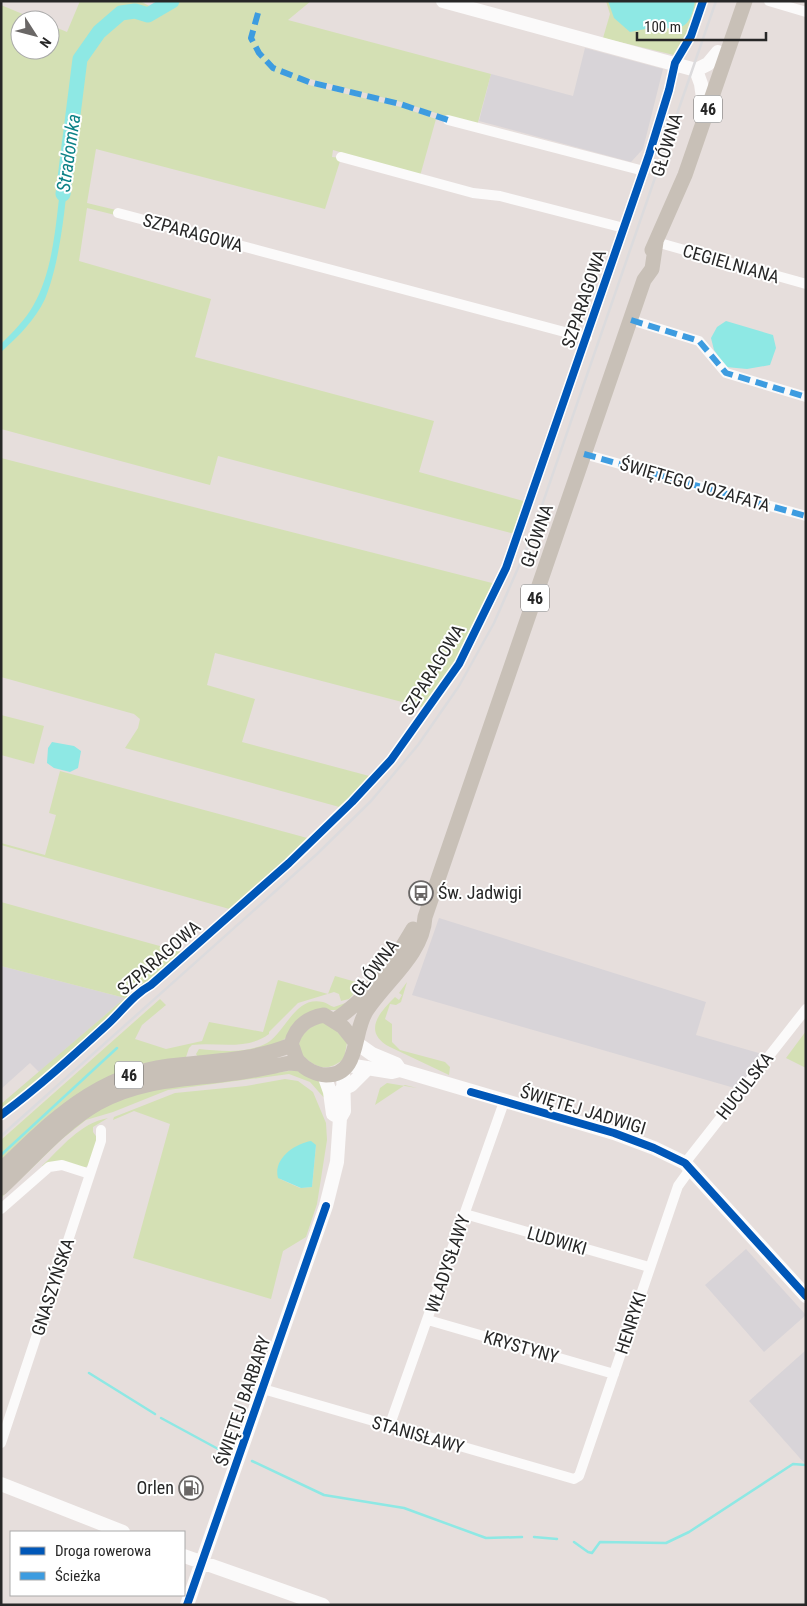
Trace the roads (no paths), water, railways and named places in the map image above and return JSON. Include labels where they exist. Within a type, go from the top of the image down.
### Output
[{"type":"main road","name":"GŁÓWNA","points":[[666,215],[676,175],[735,1]]},
{"type":"main road","name":"GŁÓWNA","points":[[356,1042],[363,1016],[408,958],[424,928],[425,917],[644,280],[652,269],[656,242],[688,165],[745,1]]},
{"type":"main road","name":"GŁÓWNA","points":[[334,1020],[350,1009],[385,970],[416,924],[425,917]]},
{"type":"main road","points":[[346,1068],[324,1076],[300,1064],[292,1045],[296,1032],[311,1019],[324,1015],[343,1027],[356,1042]]},
{"type":"main road","name":"46","points":[[346,1068],[352,1059],[356,1042]]},
{"type":"main road","name":"46","points":[[1,1170],[63,1112],[88,1094],[114,1081],[153,1069],[223,1062],[274,1052],[292,1045]]},
{"type":"main road","name":"46","points":[[1,1188],[72,1122],[98,1104],[123,1092],[170,1079],[236,1073],[290,1063],[300,1064]]},
{"type":"street","points":[[443,1],[696,70],[708,64],[718,52]]},
{"type":"street","points":[[674,63],[691,36],[703,1]]},
{"type":"street","points":[[769,1],[806,12]]},
{"type":"street","name":"SZPARAGOWA","points":[[1,1115],[33,1091],[121,1012],[138,992],[151,985],[289,863],[352,802],[396,754],[459,664],[498,586],[540,474],[564,396],[587,338],[644,171],[669,90],[674,63]]},
{"type":"street","points":[[696,70],[702,84],[703,98]]},
{"type":"street","points":[[448,120],[644,171]]},
{"type":"street","name":"SZPARAGOWA","points":[[341,156],[473,193],[500,196],[624,228]]},
{"type":"street","name":"SZPARAGOWA","points":[[118,213],[587,338]]},
{"type":"street","name":"CEGIELNIANA","points":[[656,242],[806,284]]},
{"type":"street","points":[[631,320],[700,341],[717,365],[726,373],[806,397]]},
{"type":"street","name":"ŚWIĘTEGO JOZAFATA","points":[[584,454],[806,516]]},
{"type":"street","name":"HUCULSKA","points":[[688,1166],[806,1009]]},
{"type":"street","name":"ŚWIĘTEJ JADWIGI","points":[[356,1042],[372,1054],[396,1064],[400,1070]]},
{"type":"street","name":"ŚWIĘTEJ JADWIGI","points":[[346,1068],[368,1068],[392,1072],[400,1070],[614,1133],[654,1148],[688,1166],[806,1296]]},
{"type":"street","name":"ŚWIĘTEJ BARBARY","points":[[187,1605],[326,1206],[336,1162],[340,1118],[344,1111],[342,1089],[346,1068]]},
{"type":"street","points":[[342,1089],[351,1086],[368,1068]]},
{"type":"street","name":"ŚWIĘTEJ BARBARY","points":[[324,1076],[330,1092],[333,1114],[340,1118]]},
{"type":"street","name":"WŁADYSŁAWY","points":[[389,1427],[504,1102]]},
{"type":"street","name":"GNASZYŃSKA","points":[[1,1443],[101,1141],[101,1130]]},
{"type":"street","points":[[1,1210],[48,1167],[62,1165],[90,1174]]},
{"type":"street","name":"HENRYKI","points":[[574,1479],[579,1476],[649,1267],[678,1186],[688,1166]]},
{"type":"street","name":"LUDWIKI","points":[[465,1214],[649,1267]]},
{"type":"street","name":"KRYSTYNY","points":[[428,1320],[614,1374]]},
{"type":"street","name":"STANISŁAWY","points":[[263,1389],[574,1479]]},
{"type":"street","points":[[1,1484],[120,1531]]},
{"type":"street","points":[[185,1556],[323,1605]]},
{"type":"water","points":[[608,1],[695,1],[689,20],[685,25],[674,28],[650,28],[630,32],[614,18]]},
{"type":"water","points":[[62,174],[68,175],[65,205],[58,255],[50,285],[41,307],[31,321],[1,352],[1,344],[23,321],[33,306],[46,275],[54,242]]},
{"type":"water","points":[[726,321],[773,335],[776,348],[770,365],[747,369],[726,367],[714,350],[711,338],[717,327]]},
{"type":"water","points":[[52,742],[74,746],[81,751],[78,768],[70,772],[54,768],[47,763],[48,748]]},
{"type":"water","points":[[311,1141],[316,1145],[312,1187],[301,1188],[278,1178],[277,1171],[279,1165],[286,1154],[298,1145]]},
{"type":"waterway","name":"Stradomka","points":[[63,194],[80,59],[99,32],[121,13],[135,11],[148,15],[172,1]]},
{"type":"waterway","points":[[1,1155],[117,1048]]},
{"type":"waterway","points":[[89,1373],[155,1414]]},
{"type":"waterway","points":[[161,1418],[220,1450]]},
{"type":"waterway","points":[[252,1461],[324,1495],[404,1508],[486,1538],[522,1537]]},
{"type":"waterway","points":[[574,1542],[592,1553],[600,1542],[666,1543],[689,1532],[793,1464],[806,1465]]},
{"type":"waterway","points":[[534,1537],[557,1539]]},
{"type":"railway","points":[[1,1136],[317,854],[371,801],[418,745],[459,686],[494,623],[529,543],[716,1]]},
{"type":"place","name":"Św. Jadwigi","points":[[421,893]]},
{"type":"place","name":"Orlen","points":[[191,1488]]}]
